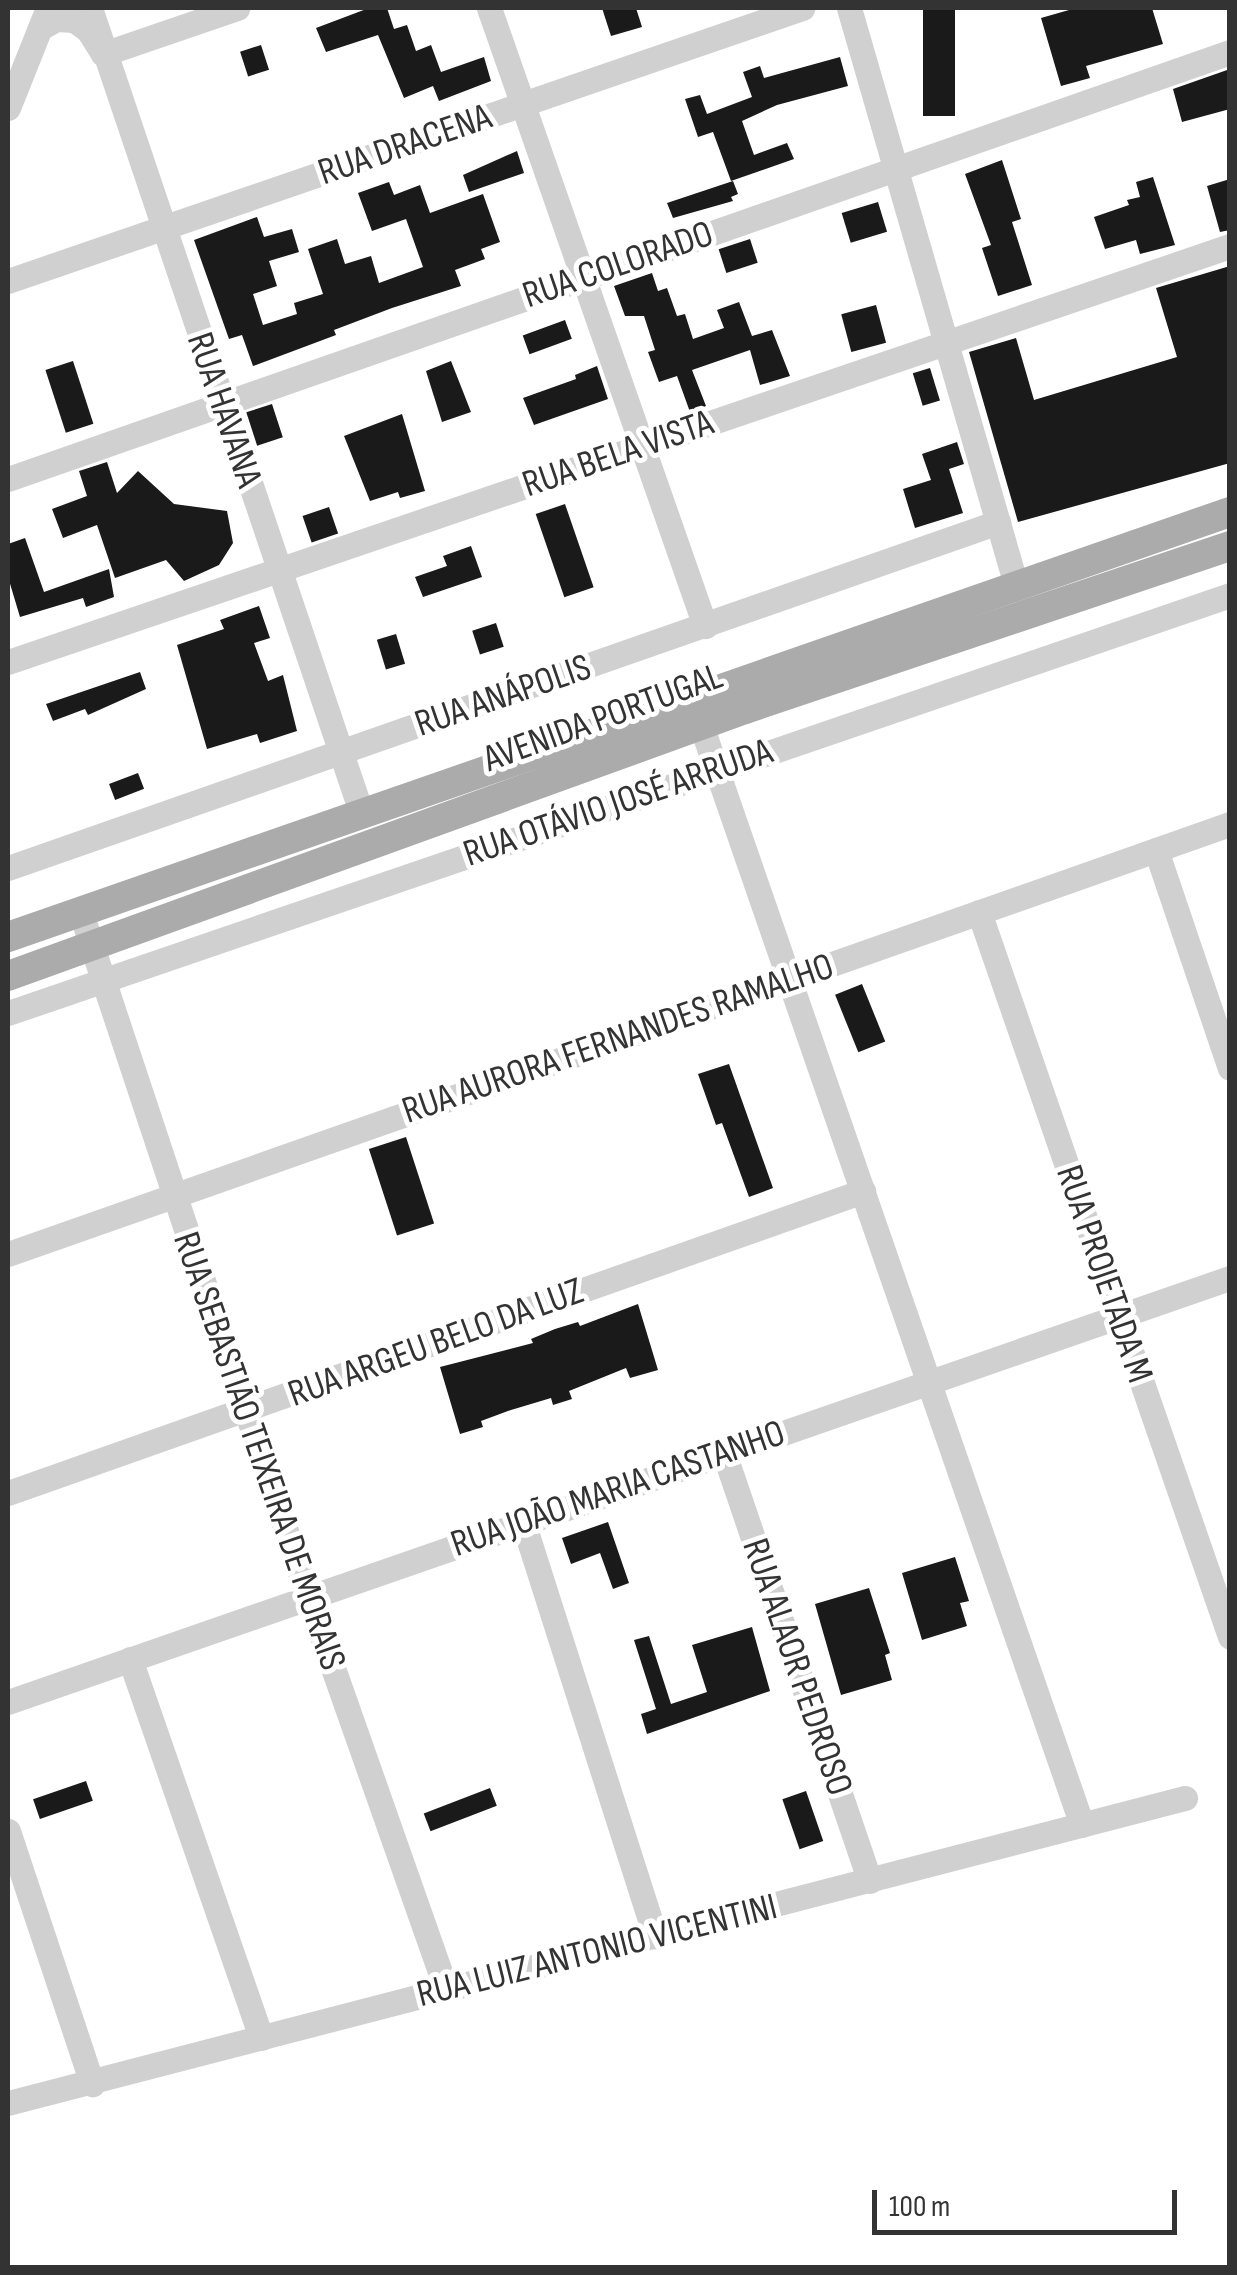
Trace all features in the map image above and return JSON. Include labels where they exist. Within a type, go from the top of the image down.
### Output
[{"type":"main road","name":"AVENIDA PORTUGAL","points":[[8,937],[1230,512]]},
{"type":"main road","name":"AVENIDA PORTUGAL","points":[[8,976],[701,725],[1230,546]]},
{"type":"street","name":"RUA HAVANA","points":[[90,8],[360,812]]},
{"type":"street","points":[[8,108],[44,18],[74,20],[88,30],[103,54],[238,8]]},
{"type":"street","points":[[489,8],[705,626]]},
{"type":"street","name":"RUA DRACENA","points":[[8,281],[802,8]]},
{"type":"street","points":[[848,8],[1016,585]]},
{"type":"street","name":"RUA COLORADO","points":[[8,479],[1230,52]]},
{"type":"street","name":"RUA BELA VISTA","points":[[8,662],[1230,246]]},
{"type":"street","name":"RUA ANÁPOLIS","points":[[8,868],[998,522]]},
{"type":"street","name":"RUA OTÁVIO JOSÉ ARRUDA","points":[[8,1012],[1230,596]]},
{"type":"street","points":[[701,725],[1082,1826]]},
{"type":"street","name":"RUA AURORA FERNANDES RAMALHO","points":[[8,1254],[1230,824]]},
{"type":"street","points":[[1156,850],[1230,1068]]},
{"type":"street","name":"RUA SEBASTIÃO TEIXEIRA DE MORAIS","points":[[80,910],[308,1597],[446,1989]]},
{"type":"street","name":"RUA PROJETADA M","points":[[978,912],[1230,1637]]},
{"type":"street","name":"RUA ARGEU BELO DA LUZ","points":[[8,1493],[864,1191]]},
{"type":"street","name":"RUA JOÃO MARIA CASTANHO","points":[[8,1702],[1230,1278]]},
{"type":"street","name":"RUA ALAOR PEDROSO","points":[[724,1453],[870,1881]]},
{"type":"street","points":[[523,1522],[655,1936]]},
{"type":"street","points":[[130,1659],[261,2038]]},
{"type":"street","name":"RUA LUIZ ANTONIO VICENTINI","points":[[8,2103],[1185,1798]]},
{"type":"street","points":[[8,1830],[92,2084]]},
{"type":"building","points":[[369,8],[387,8],[394,29],[407,25],[416,51],[431,45],[441,72],[484,57],[491,81],[439,101],[433,86],[404,98],[378,35],[326,52],[316,28]]},
{"type":"building","points":[[602,8],[636,8],[642,27],[611,36]]},
{"type":"building","points":[[923,8],[955,8],[955,116],[923,116]]},
{"type":"building","points":[[1076,8],[1152,8],[1163,44],[1086,66],[1090,78],[1061,86],[1041,18]]},
{"type":"building","points":[[261,45],[269,70],[248,77],[240,52]]},
{"type":"building","points":[[840,57],[848,86],[777,105],[742,121],[754,155],[787,143],[794,159],[731,181],[713,132],[698,137],[685,99],[700,95],[707,114],[752,97],[743,72],[760,66],[764,78]]},
{"type":"building","points":[[1230,69],[1230,109],[1182,122],[1173,89]]},
{"type":"building","points":[[517,151],[524,173],[469,192],[463,175]]},
{"type":"building","points":[[1002,160],[1021,219],[1012,222],[1032,285],[998,296],[982,248],[991,245],[965,174]]},
{"type":"building","points":[[1153,177],[1175,245],[1140,254],[1136,240],[1105,249],[1094,217],[1129,205],[1127,200],[1140,197],[1136,182]]},
{"type":"building","points":[[1230,179],[1230,230],[1220,232],[1207,186]]},
{"type":"building","points":[[733,181],[738,194],[731,197],[733,201],[673,218],[667,203]]},
{"type":"building","points":[[389,182],[394,195],[420,185],[430,213],[483,194],[500,242],[481,249],[485,259],[455,270],[461,286],[334,330],[336,335],[253,366],[242,335],[229,339],[194,240],[257,217],[264,237],[292,229],[299,252],[269,261],[277,286],[253,294],[263,325],[297,314],[294,303],[323,294],[308,249],[337,239],[345,264],[371,256],[379,283],[423,267],[406,219],[372,231],[358,193]]},
{"type":"building","points":[[878,202],[887,232],[851,243],[842,213]]},
{"type":"building","points":[[750,239],[758,263],[726,273],[719,249]]},
{"type":"building","points":[[1230,266],[1230,463],[1018,522],[969,352],[1016,338],[1034,400],[1177,357],[1156,288]]},
{"type":"building","points":[[652,273],[658,291],[667,288],[677,316],[685,314],[693,339],[724,328],[717,310],[739,302],[752,336],[772,330],[790,376],[760,385],[750,350],[692,370],[706,406],[690,412],[677,376],[659,382],[648,352],[655,350],[644,316],[625,316],[614,286]]},
{"type":"building","points":[[876,305],[886,343],[851,352],[841,314]]},
{"type":"building","points":[[565,320],[572,339],[530,354],[523,335]]},
{"type":"building","points":[[73,361],[93,424],[66,433],[45,370]]},
{"type":"building","points":[[451,361],[471,412],[442,422],[426,371]]},
{"type":"building","points":[[597,366],[608,399],[534,425],[523,398],[576,379],[575,375]]},
{"type":"building","points":[[930,368],[940,401],[923,406],[913,373]]},
{"type":"building","points":[[272,404],[283,437],[257,446],[246,412]]},
{"type":"building","points":[[402,414],[425,491],[400,498],[398,492],[370,501],[344,436]]},
{"type":"building","points":[[957,442],[964,464],[949,469],[963,513],[915,528],[903,489],[931,480],[922,454]]},
{"type":"building","points":[[107,462],[117,493],[138,471],[174,504],[227,511],[233,543],[219,565],[184,581],[166,560],[115,578],[97,525],[63,538],[52,509],[87,496],[79,471]]},
{"type":"building","points":[[565,504],[594,587],[564,597],[536,514]]},
{"type":"building","points":[[329,507],[338,533],[312,543],[303,516]]},
{"type":"building","points":[[25,538],[44,592],[109,569],[114,597],[86,607],[83,598],[20,617],[8,577],[8,544]]},
{"type":"building","points":[[471,546],[482,577],[423,597],[415,577],[447,566],[443,556]]},
{"type":"building","points":[[259,606],[270,638],[254,643],[268,681],[283,675],[297,731],[260,743],[257,734],[207,749],[177,645],[224,629],[220,620]]},
{"type":"building","points":[[496,623],[504,647],[480,655],[472,631]]},
{"type":"building","points":[[396,634],[405,664],[386,669],[377,640]]},
{"type":"building","points":[[140,672],[146,689],[88,715],[85,709],[53,721],[46,704]]},
{"type":"building","points":[[138,773],[144,789],[115,800],[109,784]]},
{"type":"building","points":[[862,984],[885,1041],[858,1052],[835,995]]},
{"type":"building","points":[[729,1064],[773,1188],[749,1197],[722,1123],[716,1125],[698,1074]]},
{"type":"building","points":[[406,1137],[434,1224],[397,1236],[369,1149]]},
{"type":"building","points":[[638,1304],[658,1370],[630,1378],[626,1368],[569,1391],[572,1399],[553,1405],[551,1398],[511,1410],[481,1421],[483,1427],[460,1434],[440,1367],[533,1343],[531,1339],[555,1329],[578,1322],[580,1326]]},
{"type":"building","points":[[608,1522],[629,1583],[613,1589],[600,1553],[571,1564],[562,1538]]},
{"type":"building","points":[[955,1557],[969,1601],[960,1603],[967,1626],[922,1640],[902,1573]]},
{"type":"building","points":[[869,1588],[890,1653],[885,1655],[892,1680],[841,1695],[815,1604]]},
{"type":"building","points":[[752,1627],[770,1691],[647,1734],[641,1714],[656,1709],[634,1640],[649,1636],[671,1704],[707,1692],[692,1645]]},
{"type":"building","points":[[86,1781],[93,1801],[40,1819],[33,1799]]},
{"type":"building","points":[[490,1788],[497,1806],[431,1831],[424,1813]]},
{"type":"building","points":[[806,1791],[823,1841],[800,1849],[782,1799]]}]
